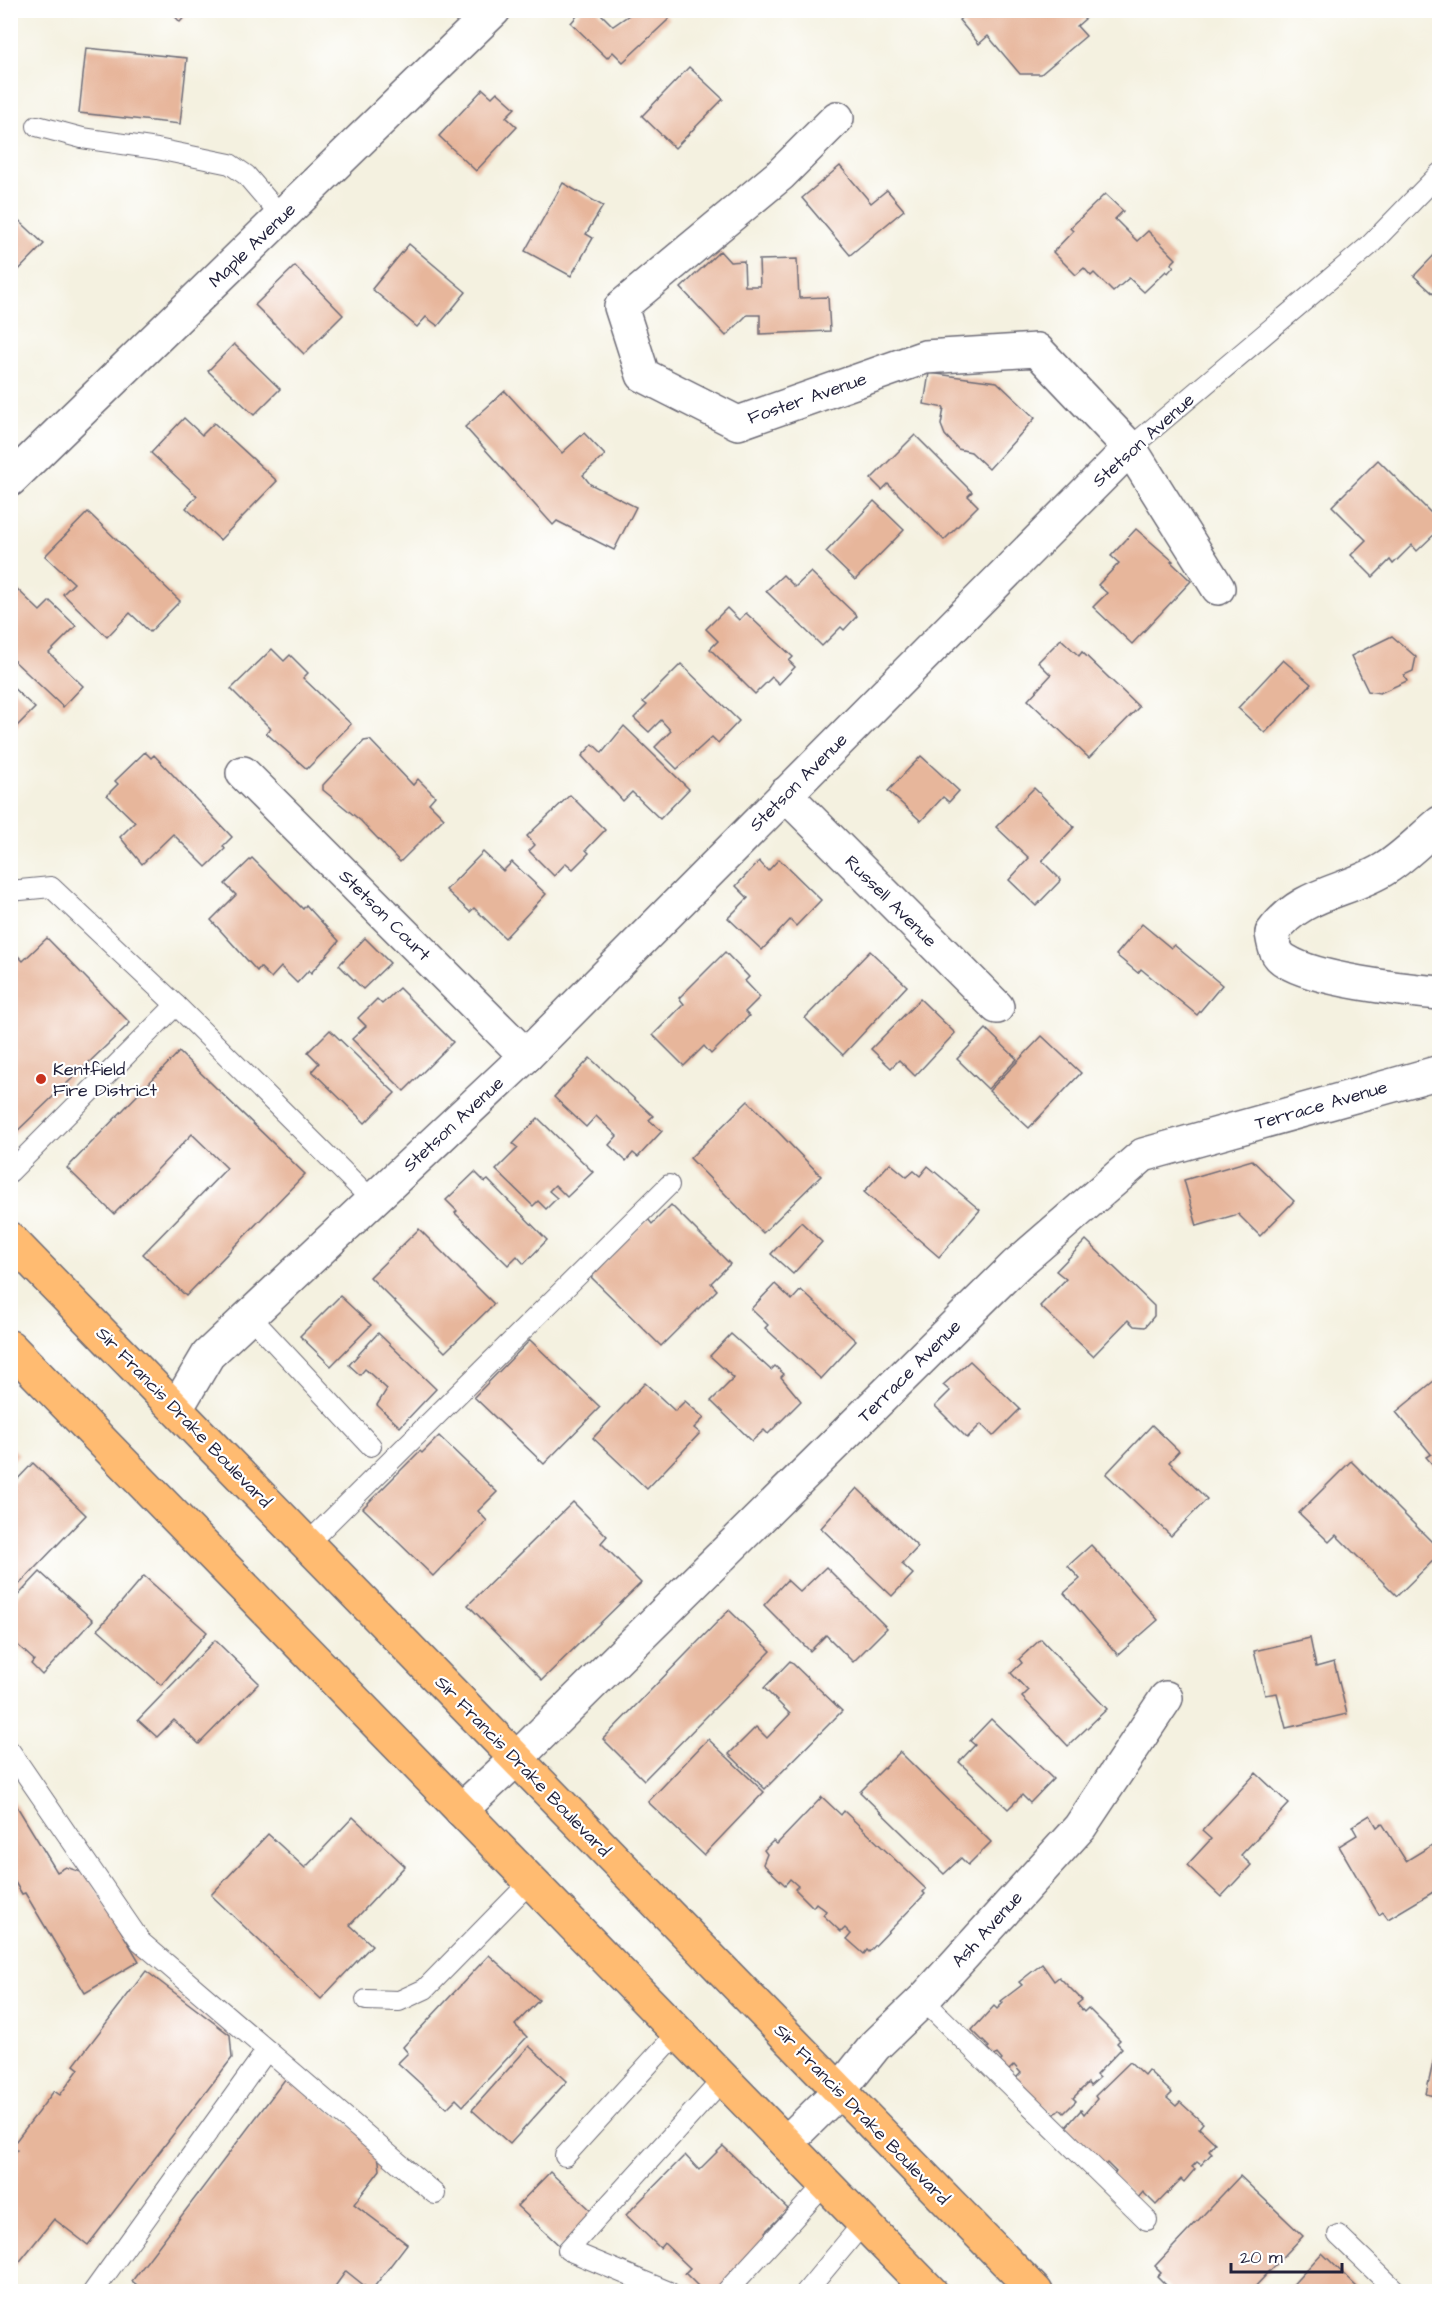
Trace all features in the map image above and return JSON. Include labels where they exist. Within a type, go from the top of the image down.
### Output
[{"type":"main road","name":"Sir Francis Drake Boulevard","points":[[10,1239],[1036,2292]]},
{"type":"main road","points":[[10,1347],[932,2292]]},
{"type":"street","name":"Maple Avenue","points":[[10,480],[494,10]]},
{"type":"street","name":"Foster Avenue","points":[[837,118],[780,175],[621,307],[644,375],[738,423],[925,357],[1037,350],[1130,448],[1218,588]]},
{"type":"street","name":"Stetson Avenue","points":[[176,1408],[208,1355],[248,1314],[526,1056],[1130,448]]},
{"type":"street","name":"Stetson Court","points":[[243,773],[526,1056]]},
{"type":"street","name":"Russell Avenue","points":[[785,794],[997,1007]]},
{"type":"street","points":[[1440,823],[1386,868],[1304,904],[1284,917],[1272,933],[1274,950],[1284,960],[1305,970],[1398,990],[1440,993]]},
{"type":"street","name":"Terrace Avenue","points":[[462,1810],[1016,1265],[1143,1155],[1440,1072]]},
{"type":"street","name":"Ash Avenue","points":[[786,2143],[839,2091],[875,2046],[923,2000],[1080,1827],[1166,1698]]},
{"type":"lane","points":[[37,126],[82,138],[157,149],[230,164],[246,175],[281,216]]},
{"type":"lane","name":"Stetson Avenue","points":[[1130,448],[1370,245],[1440,173]]},
{"type":"lane","points":[[10,891],[51,887],[176,1005],[372,1200]]},
{"type":"lane","points":[[10,1172],[176,1005]]},
{"type":"lane","points":[[307,1544],[669,1185]]},
{"type":"lane","points":[[248,1314],[371,1446]]},
{"type":"lane","points":[[10,1751],[141,1942],[435,2194]]},
{"type":"lane","points":[[366,2000],[399,2001],[425,1989],[531,1881]]},
{"type":"lane","points":[[923,2000],[1147,2220]]},
{"type":"lane","points":[[565,2156],[678,2032]]},
{"type":"lane","points":[[93,2292],[267,2050]]},
{"type":"lane","points":[[669,2292],[568,2250],[724,2078]]},
{"type":"lane","points":[[726,2292],[825,2183]]},
{"type":"lane","points":[[806,2292],[864,2222]]},
{"type":"lane","points":[[1338,2235],[1396,2292]]},
{"type":"building","points":[[169,10],[191,10],[180,22]]},
{"type":"building","points":[[582,10],[597,10],[613,26],[629,15],[630,10],[660,10],[669,19],[623,62],[613,52],[607,58],[571,23]]},
{"type":"building","points":[[970,10],[1092,10],[1093,12],[1077,26],[1086,36],[1041,74],[1020,74],[988,36],[979,44],[959,20]]},
{"type":"building","points":[[86,48],[187,58],[180,124],[79,113]]},
{"type":"building","points":[[689,67],[723,99],[675,148],[642,116]]},
{"type":"building","points":[[483,89],[492,97],[497,92],[515,108],[506,117],[517,127],[476,171],[439,136]]},
{"type":"building","points":[[840,166],[871,203],[887,190],[904,210],[850,255],[802,198]]},
{"type":"building","points":[[563,183],[603,206],[586,234],[593,238],[571,276],[525,251]]},
{"type":"building","points":[[1105,194],[1123,211],[1115,219],[1137,241],[1148,231],[1176,259],[1171,264],[1174,266],[1168,273],[1166,271],[1144,292],[1129,278],[1113,292],[1094,273],[1091,276],[1084,268],[1076,275],[1053,252],[1073,231],[1070,228]]},
{"type":"building","points":[[10,212],[44,244],[10,279]]},
{"type":"building","points":[[409,244],[466,292],[438,326],[426,317],[417,327],[372,289]]},
{"type":"building","points":[[1440,249],[1440,300],[1414,276]]},
{"type":"building","points":[[720,251],[730,262],[744,261],[745,286],[760,286],[759,260],[797,259],[799,298],[828,297],[830,331],[760,334],[760,315],[747,315],[726,336],[681,288]]},
{"type":"building","points":[[295,266],[343,315],[304,354],[255,305]]},
{"type":"building","points":[[234,344],[280,389],[254,415],[208,371]]},
{"type":"building","points":[[929,373],[997,382],[1035,418],[989,469],[971,452],[958,449],[945,435],[941,425],[944,408],[924,404]]},
{"type":"building","points":[[505,391],[562,453],[584,433],[605,455],[583,475],[590,484],[636,507],[614,550],[557,521],[553,525],[465,427]]},
{"type":"building","points":[[184,418],[202,435],[214,423],[277,481],[220,540],[186,508],[197,496],[151,453]]},
{"type":"building","points":[[915,435],[972,492],[968,496],[978,506],[944,540],[888,484],[882,490],[871,479]]},
{"type":"building","points":[[1378,460],[1440,522],[1440,529],[1417,551],[1412,545],[1393,564],[1390,560],[1373,577],[1351,555],[1366,540],[1332,506]]},
{"type":"building","points":[[874,501],[904,530],[855,580],[826,552]]},
{"type":"building","points":[[88,512],[180,601],[150,632],[130,613],[107,637],[63,594],[74,583],[45,556]]},
{"type":"building","points":[[1136,529],[1173,561],[1171,562],[1191,581],[1132,644],[1093,607],[1107,593],[1098,585],[1119,563],[1111,556]]},
{"type":"building","points":[[811,572],[857,616],[844,630],[841,627],[822,646],[766,591],[783,575],[795,587]]},
{"type":"building","points":[[15,587],[40,611],[50,601],[76,626],[49,653],[83,686],[63,707],[10,657],[10,592]]},
{"type":"building","points":[[727,608],[739,620],[746,613],[793,657],[789,661],[795,667],[779,684],[772,677],[755,694],[710,649],[718,641],[706,629]]},
{"type":"building","points":[[1392,636],[1416,657],[1413,671],[1404,675],[1407,681],[1380,693],[1368,691],[1351,656]]},
{"type":"building","points":[[1061,639],[1079,656],[1082,652],[1139,707],[1089,758],[1028,700],[1051,675],[1038,662]]},
{"type":"building","points":[[272,649],[284,661],[290,655],[308,673],[303,678],[351,724],[307,769],[266,733],[271,729],[231,689]]},
{"type":"building","points":[[1283,660],[1311,684],[1265,733],[1238,708]]},
{"type":"building","points":[[681,664],[739,721],[718,743],[712,737],[677,769],[655,747],[671,731],[661,720],[649,732],[634,718],[647,705],[643,702]]},
{"type":"building","points":[[10,685],[35,708],[10,733]]},
{"type":"building","points":[[624,726],[689,789],[660,819],[632,792],[623,801],[582,756],[593,744],[602,753]]},
{"type":"building","points":[[370,740],[413,785],[418,779],[435,796],[429,803],[444,818],[400,862],[361,821],[323,790],[323,785],[364,741]]},
{"type":"building","points":[[145,752],[151,758],[154,755],[232,837],[223,846],[225,849],[206,867],[173,834],[142,864],[120,837],[135,822],[107,795],[118,784],[115,781]]},
{"type":"building","points":[[921,756],[959,791],[949,802],[943,797],[921,821],[888,791]]},
{"type":"building","points":[[1034,788],[1074,827],[1042,861],[1061,880],[1036,906],[1009,880],[1029,858],[996,827]]},
{"type":"building","points":[[570,795],[605,830],[586,850],[589,853],[573,869],[566,863],[554,876],[529,851],[535,845],[527,836]]},
{"type":"building","points":[[483,852],[503,871],[512,862],[546,894],[505,938],[474,908],[470,912],[446,890]]},
{"type":"building","points":[[252,858],[303,909],[306,905],[339,941],[311,973],[309,970],[297,983],[281,967],[271,978],[260,967],[257,971],[211,920],[236,895],[225,884]]},
{"type":"building","points":[[779,859],[821,900],[796,926],[790,920],[762,950],[728,918],[748,898],[736,886],[759,861],[768,871]]},
{"type":"building","points":[[1142,924],[1171,948],[1174,945],[1222,985],[1197,1015],[1141,969],[1138,973],[1116,955]]},
{"type":"building","name":"Kentfield Fire District","points":[[47,938],[130,1023],[12,1136],[10,948],[23,961]]},
{"type":"building","points":[[365,938],[390,963],[363,989],[339,965]]},
{"type":"building","points":[[870,951],[907,986],[843,1055],[805,1018]]},
{"type":"building","points":[[725,952],[749,977],[745,981],[760,997],[745,1012],[749,1016],[711,1054],[704,1046],[684,1066],[653,1035],[684,1004],[679,998]]},
{"type":"building","points":[[399,988],[453,1042],[404,1091],[352,1039],[366,1026],[358,1018],[377,999],[382,1004]]},
{"type":"building","points":[[920,999],[955,1033],[915,1076],[899,1060],[891,1068],[871,1049]]},
{"type":"building","points":[[986,1029],[1017,1059],[988,1089],[957,1059]]},
{"type":"building","points":[[330,1030],[395,1093],[365,1123],[312,1071],[319,1063],[308,1052]]},
{"type":"building","points":[[1042,1036],[1081,1073],[1029,1128],[989,1091]]},
{"type":"building","points":[[179,1052],[305,1174],[186,1296],[143,1254],[227,1168],[192,1134],[114,1214],[67,1168]]},
{"type":"building","points":[[590,1058],[653,1116],[649,1120],[662,1131],[638,1157],[633,1153],[626,1161],[609,1145],[617,1136],[596,1116],[586,1127],[554,1097]]},
{"type":"building","points":[[748,1101],[821,1176],[763,1233],[690,1158]]},
{"type":"building","points":[[538,1118],[593,1172],[567,1197],[555,1185],[549,1191],[557,1198],[546,1209],[538,1201],[533,1206],[496,1170],[518,1148],[513,1144]]},
{"type":"building","points":[[1252,1160],[1294,1201],[1260,1236],[1238,1214],[1197,1226],[1184,1180]]},
{"type":"building","points":[[890,1163],[907,1177],[914,1171],[920,1176],[928,1166],[980,1210],[939,1257],[864,1192]]},
{"type":"building","points":[[475,1172],[485,1182],[488,1180],[547,1240],[524,1264],[517,1256],[508,1265],[455,1213],[457,1211],[446,1200]]},
{"type":"building","points":[[671,1205],[730,1264],[711,1283],[717,1290],[661,1346],[591,1277],[648,1219],[652,1224]]},
{"type":"building","points":[[801,1222],[822,1242],[793,1274],[771,1254]]},
{"type":"building","points":[[419,1229],[494,1304],[445,1352],[370,1277]]},
{"type":"building","points":[[1086,1240],[1154,1306],[1154,1316],[1145,1327],[1134,1326],[1128,1320],[1093,1356],[1040,1306],[1066,1279],[1056,1271]]},
{"type":"building","points":[[775,1284],[792,1300],[801,1290],[856,1341],[821,1379],[765,1328],[768,1325],[751,1309]]},
{"type":"building","points":[[340,1296],[371,1325],[331,1366],[300,1336]]},
{"type":"building","points":[[378,1333],[436,1389],[400,1427],[377,1405],[387,1389],[365,1369],[360,1375],[349,1365]]},
{"type":"building","points":[[731,1334],[771,1370],[775,1366],[784,1374],[781,1377],[801,1401],[768,1434],[764,1430],[752,1441],[711,1401],[734,1378],[710,1356]]},
{"type":"building","points":[[530,1340],[600,1407],[544,1464],[474,1397]]},
{"type":"building","points":[[970,1361],[1020,1409],[993,1436],[981,1424],[967,1438],[935,1406],[950,1391],[943,1385]]},
{"type":"building","points":[[1440,1376],[1440,1473],[1426,1457],[1431,1454],[1396,1412]]},
{"type":"building","points":[[645,1383],[675,1411],[685,1401],[704,1418],[694,1428],[700,1433],[647,1489],[593,1438]]},
{"type":"building","points":[[1152,1425],[1179,1451],[1169,1462],[1207,1499],[1171,1536],[1106,1474]]},
{"type":"building","points":[[439,1436],[497,1492],[478,1511],[487,1521],[433,1576],[363,1508],[420,1451],[422,1453]]},
{"type":"building","points":[[10,1446],[19,1454],[10,1464]]},
{"type":"building","points":[[1351,1461],[1440,1550],[1440,1554],[1397,1596],[1336,1535],[1329,1542],[1299,1513]]},
{"type":"building","points":[[33,1463],[86,1515],[10,1594],[10,1487]]},
{"type":"building","points":[[857,1488],[918,1547],[902,1564],[913,1574],[892,1596],[821,1528]]},
{"type":"building","points":[[573,1502],[607,1536],[601,1543],[641,1583],[542,1680],[468,1605]]},
{"type":"building","points":[[1091,1545],[1158,1620],[1118,1655],[1064,1593],[1080,1579],[1068,1566]]},
{"type":"building","points":[[826,1567],[887,1628],[853,1662],[826,1635],[810,1651],[764,1605],[787,1580],[800,1592]]},
{"type":"building","points":[[40,1572],[93,1620],[42,1675],[31,1664],[34,1660],[10,1638],[10,1604]]},
{"type":"building","points":[[144,1576],[207,1632],[161,1685],[98,1629]]},
{"type":"building","points":[[729,1610],[771,1651],[644,1780],[603,1739]]},
{"type":"building","points":[[1310,1638],[1316,1667],[1334,1662],[1347,1714],[1286,1728],[1277,1693],[1265,1695],[1254,1651]]},
{"type":"building","points":[[1041,1639],[1107,1709],[1068,1746],[1022,1697],[1028,1691],[1011,1673],[1022,1663],[1019,1659]]},
{"type":"building","points":[[215,1640],[259,1683],[199,1744],[174,1720],[157,1737],[138,1720]]},
{"type":"building","points":[[790,1661],[842,1711],[765,1789],[729,1754],[756,1727],[767,1738],[790,1714],[764,1688]]},
{"type":"building","points":[[991,1719],[1053,1779],[1030,1803],[1022,1795],[1008,1809],[959,1762],[975,1745],[970,1741]]},
{"type":"building","points":[[708,1739],[764,1792],[704,1855],[648,1802]]},
{"type":"building","points":[[900,1752],[991,1842],[968,1865],[961,1858],[944,1874],[860,1792]]},
{"type":"building","points":[[1256,1773],[1289,1804],[1241,1855],[1251,1865],[1221,1897],[1187,1865],[1211,1839],[1202,1831]]},
{"type":"building","points":[[10,1795],[57,1872],[66,1867],[87,1874],[139,1961],[85,1993],[25,1893],[22,1894],[10,1874]]},
{"type":"building","points":[[822,1797],[841,1815],[844,1811],[926,1889],[923,1892],[925,1894],[869,1952],[867,1950],[864,1954],[847,1939],[851,1934],[845,1928],[841,1932],[823,1915],[826,1911],[816,1903],[813,1907],[795,1889],[798,1886],[790,1879],[785,1885],[763,1864],[767,1854],[764,1850],[773,1841],[777,1844]]},
{"type":"building","points":[[1370,1815],[1377,1827],[1382,1823],[1406,1861],[1432,1845],[1440,1858],[1440,1888],[1388,1919],[1383,1912],[1379,1915],[1339,1846],[1357,1835],[1352,1826]]},
{"type":"building","points":[[353,1817],[405,1866],[350,1925],[372,1945],[321,1999],[211,1895],[268,1834],[305,1868]]},
{"type":"building","points":[[489,1955],[539,2000],[515,2025],[527,2037],[463,2106],[456,2099],[447,2108],[398,2063],[408,2053],[403,2047]]},
{"type":"building","points":[[1042,1964],[1054,1981],[1059,1977],[1082,2000],[1077,2004],[1084,2012],[1088,2008],[1120,2040],[1117,2043],[1122,2048],[1096,2075],[1099,2078],[1090,2086],[1088,2083],[1073,2098],[1076,2101],[1064,2113],[1060,2109],[1054,2115],[1018,2082],[1017,2077],[1021,2073],[1014,2065],[1008,2071],[999,2063],[1002,2060],[997,2054],[994,2057],[987,2049],[989,2047],[972,2030],[994,2006],[997,2009],[1003,2003],[1001,2001],[1022,1985],[1019,1982]]},
{"type":"building","points":[[146,1971],[230,2035],[232,2058],[88,2245],[54,2219],[17,2265],[10,2260],[10,2159],[17,2150],[12,2146],[54,2091],[60,2095],[79,2069],[74,2065]]},
{"type":"building","points":[[529,2046],[567,2081],[510,2144],[472,2110]]},
{"type":"building","points":[[1435,2054],[1440,2055],[1440,2097],[1426,2094]]},
{"type":"building","points":[[1130,2062],[1144,2075],[1148,2070],[1172,2093],[1167,2098],[1176,2106],[1180,2102],[1203,2123],[1199,2128],[1215,2143],[1209,2150],[1212,2153],[1201,2165],[1197,2162],[1192,2167],[1195,2169],[1184,2182],[1181,2179],[1156,2205],[1143,2192],[1137,2199],[1112,2175],[1116,2172],[1107,2163],[1103,2167],[1066,2127],[1081,2110],[1084,2114],[1097,2099],[1095,2096]]},
{"type":"building","points":[[286,2078],[377,2146],[380,2170],[354,2204],[407,2244],[371,2291],[346,2271],[331,2292],[146,2292],[132,2281]]},
{"type":"building","points":[[723,2146],[788,2209],[765,2232],[773,2239],[721,2292],[704,2292],[685,2273],[690,2268],[664,2243],[660,2248],[626,2215],[685,2155],[699,2170]]},
{"type":"building","points":[[550,2172],[594,2213],[561,2247],[517,2206]]},
{"type":"building","points":[[1240,2176],[1303,2236],[1250,2292],[1173,2292],[1157,2276],[1161,2272],[1155,2266]]},
{"type":"building","points":[[1322,2253],[1362,2292],[1286,2292]]},
{"type":"place","name":"Kentfield Fire District","points":[[41,1079]]}]
